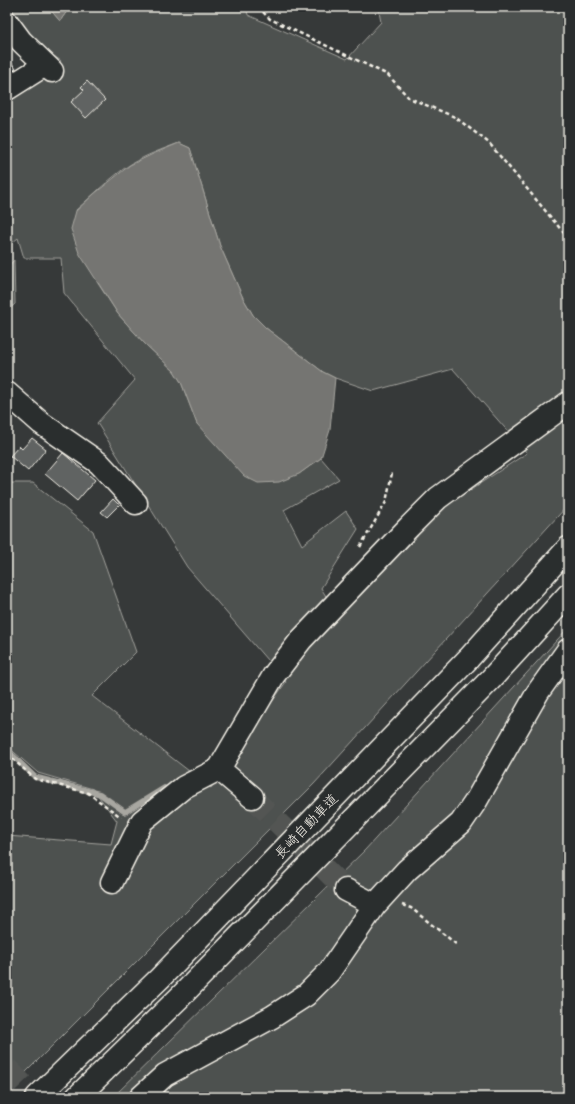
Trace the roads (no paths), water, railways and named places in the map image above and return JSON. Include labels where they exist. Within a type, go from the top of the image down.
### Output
[{"type":"main road","points":[[7,22],[21,41],[49,68],[7,89]]},
{"type":"main road","points":[[7,393],[41,422],[99,463],[136,503]]},
{"type":"main road","points":[[112,882],[142,821],[184,787],[219,769],[274,675],[301,640],[438,498],[568,403]]},
{"type":"main road","name":"長崎自動車道","points":[[37,1097],[160,978],[469,658],[568,548]]},
{"type":"main road","points":[[77,1097],[186,992],[491,679],[568,595]]},
{"type":"main road","points":[[141,1097],[165,1075],[272,1018],[306,995],[329,972],[375,905],[407,870],[460,823],[476,801],[538,692],[568,650]]},
{"type":"main road","points":[[219,769],[252,797]]},
{"type":"main road","points":[[346,890],[375,905]]},
{"type":"waterway","points":[[7,750],[35,777],[100,794],[125,812],[164,788]]},
{"type":"tunnel","points":[[252,797],[346,890]]},
{"type":"tunnel","points":[[7,1068],[35,1097]]}]
